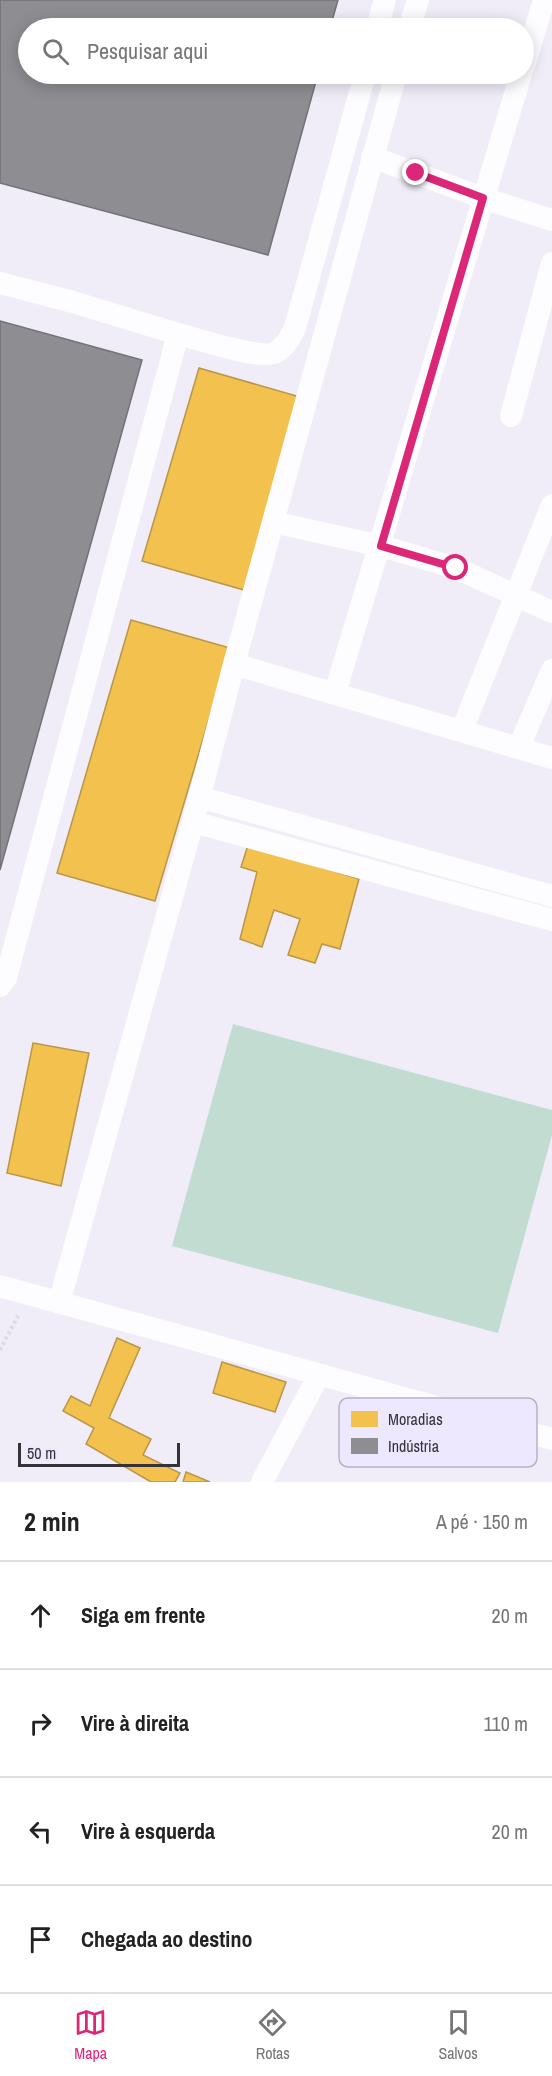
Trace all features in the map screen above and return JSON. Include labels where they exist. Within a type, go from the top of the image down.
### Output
[{"type":"street","points":[[380,18],[385,0]]},
{"type":"street","points":[[413,18],[418,0]]},
{"type":"street","points":[[534,33],[544,0]]},
{"type":"street","points":[[0,283],[256,354],[274,353],[286,344],[295,328],[362,84]]},
{"type":"street","points":[[59,1303],[193,822],[393,84]]},
{"type":"street","points":[[335,693],[518,84]]},
{"type":"street","points":[[372,157],[483,198],[552,220]]},
{"type":"street","points":[[511,416],[552,263]]},
{"type":"street","points":[[0,986],[6,978],[178,334]]},
{"type":"street","points":[[462,730],[552,505]]},
{"type":"street","points":[[273,522],[381,546],[456,568],[552,612]]},
{"type":"street","points":[[234,664],[552,758]]},
{"type":"street","points":[[519,747],[552,670]]},
{"type":"street","points":[[199,798],[552,896]]},
{"type":"street","points":[[193,822],[552,920]]},
{"type":"street","points":[[0,1286],[403,1398]]},
{"type":"street","points":[[262,1482],[319,1375]]},
{"type":"street","points":[[537,1435],[552,1439]]},
{"type":"path","points":[[0,1350],[31,1294]]},
{"type":"green space","points":[[233,1024],[552,1110],[552,1135],[498,1333],[172,1246]]},
{"type":"building: Moradias","points":[[199,368],[300,397],[244,590],[142,561]]},
{"type":"building: Moradias","points":[[131,620],[230,648],[155,901],[57,873]]},
{"type":"building: Moradias","points":[[248,845],[359,879],[340,949],[322,944],[315,963],[288,955],[300,919],[274,910],[262,947],[240,939],[257,872],[241,867]]},
{"type":"building: Moradias","points":[[33,1043],[89,1053],[61,1186],[7,1173]]},
{"type":"building: Moradias","points":[[117,1338],[140,1348],[109,1418],[151,1439],[143,1455],[180,1473],[175,1482],[151,1482],[86,1444],[94,1428],[63,1411],[71,1396],[90,1406]]},
{"type":"building: Moradias","points":[[222,1362],[286,1382],[275,1412],[213,1393]]},
{"type":"building: Moradias","points":[[186,1472],[210,1482],[183,1482]]},
{"type":"building: Indústria","points":[[0,0],[338,0],[333,18],[18,18],[18,84],[315,84],[268,255],[0,183]]},
{"type":"building: Indústria","points":[[0,321],[142,360],[0,870]]},
{"type":"route","points":[[416,173],[483,198],[381,546],[456,568]]}]
